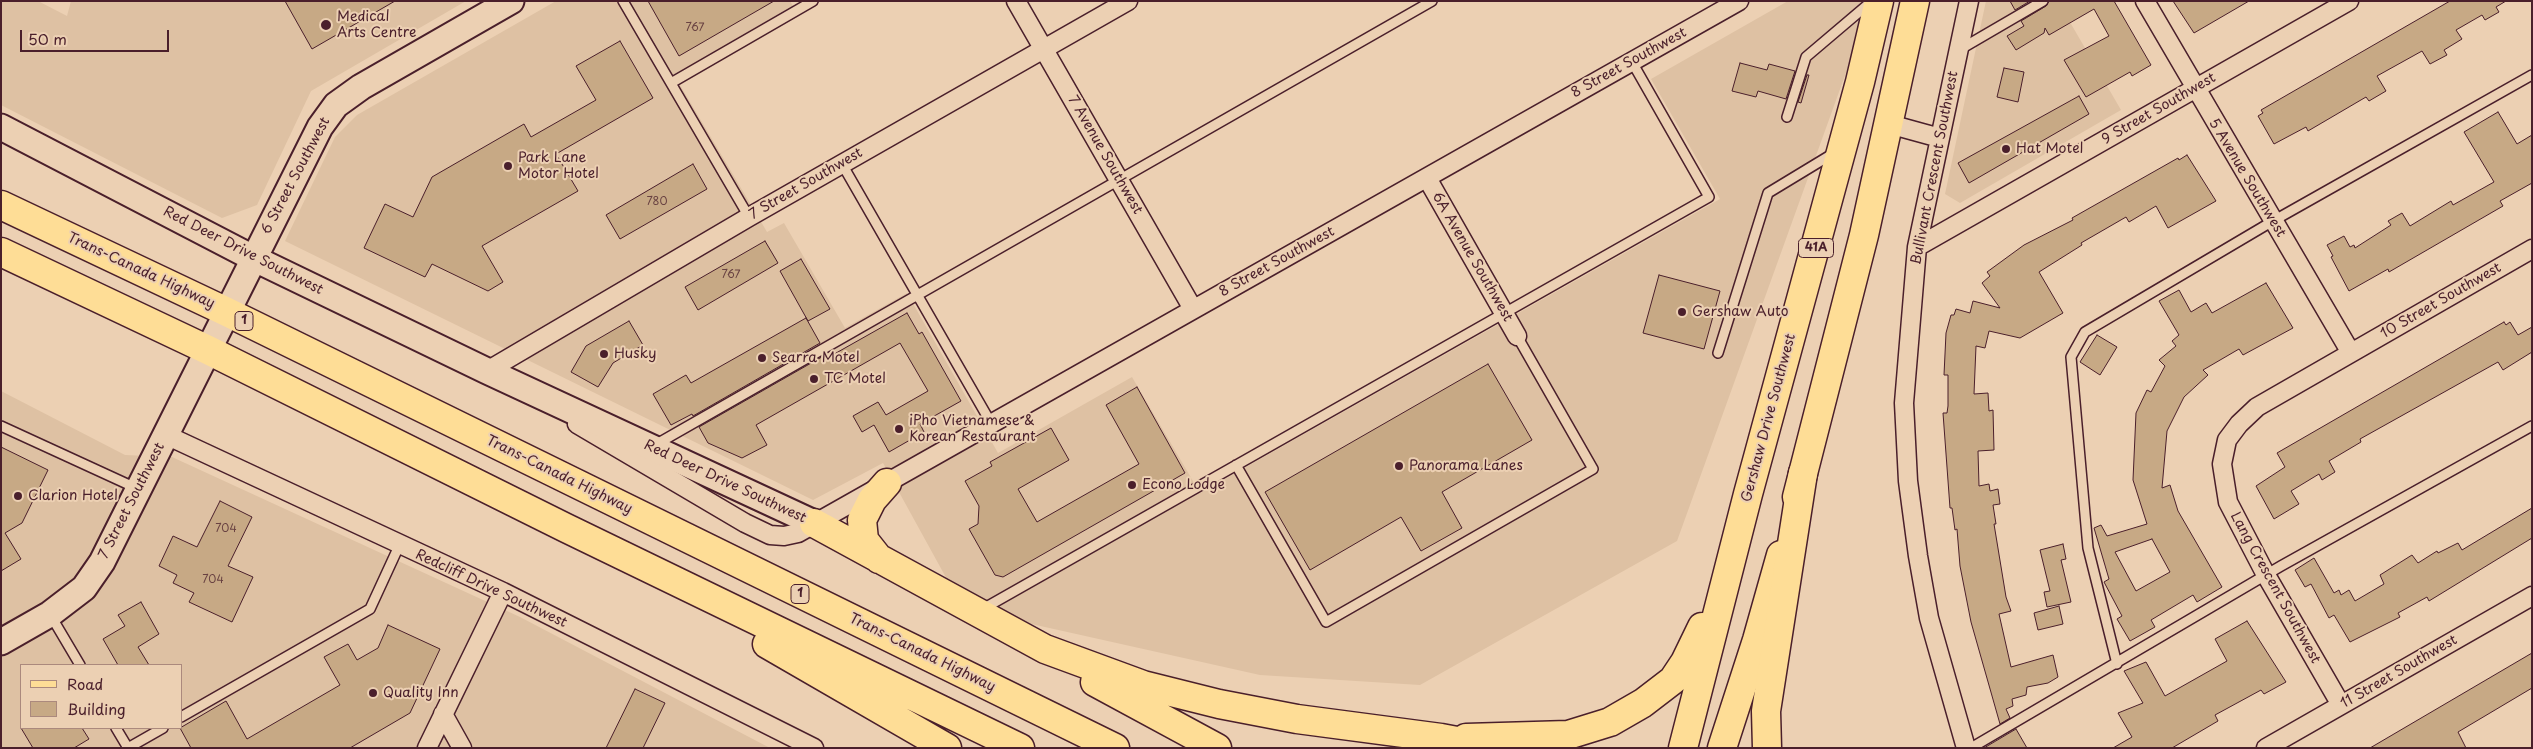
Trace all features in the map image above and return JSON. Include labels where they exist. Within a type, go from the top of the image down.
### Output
[{"type":"main road","name":"Gershaw Drive Southwest","points":[[1683,748],[1748,494],[1842,148],[1879,1]]},
{"type":"main road","points":[[1722,748],[1757,640],[1803,474],[1864,235],[1915,1]]},
{"type":"main road","name":"Trans-Canada Highway","points":[[1,205],[227,312],[1114,748]]},
{"type":"main road","points":[[1,252],[208,350],[566,528],[1020,748]]},
{"type":"main road","points":[[1767,748],[1766,711],[1803,474]]},
{"type":"main road","points":[[879,559],[864,540],[862,520],[872,500],[887,482]]},
{"type":"main road","points":[[1441,738],[1568,736],[1624,715],[1661,690],[1673,680],[1685,662],[1701,629],[1748,494]]},
{"type":"main road","points":[[814,523],[1045,649],[1143,685],[1219,704],[1297,719],[1441,738],[1494,748]]},
{"type":"main road","points":[[566,528],[947,748]]},
{"type":"main road","points":[[1045,649],[1073,671],[1217,748]]},
{"type":"street","name":"7 Avenue Southwest","points":[[1016,1],[1193,309]]},
{"type":"street","name":"7 Street Southwest","points":[[486,371],[749,216],[1128,1]]},
{"type":"street","name":"8 Street Southwest","points":[[814,523],[1739,1]]},
{"type":"street","name":"Bullivant Crescent Southwest","points":[[1966,748],[1945,679],[1930,618],[1908,481],[1904,403],[1917,247],[1969,1]]},
{"type":"street","name":"5 Avenue Southwest","points":[[2145,1],[2351,353]]},
{"type":"street","name":"9 Street Southwest","points":[[1917,247],[2349,1]]},
{"type":"street","name":"6 Street Southwest","points":[[208,350],[320,127],[336,105],[496,5]]},
{"type":"street","points":[[1889,124],[1940,138]]},
{"type":"street","name":"Red Deer Drive Southwest","points":[[1,127],[253,258],[486,371],[814,523]]},
{"type":"street","name":"6A Avenue Southwest","points":[[1427,178],[1517,336]]},
{"type":"street","name":"10 Street Southwest","points":[[2351,353],[2532,249]]},
{"type":"street","name":"7 Street Southwest","points":[[1,642],[50,614],[84,588],[102,562],[208,350]]},
{"type":"street","name":"Lang Crescent Southwest","points":[[2341,705],[2266,575],[2228,502],[2222,464],[2227,440],[2239,424],[2256,407],[2351,353]]},
{"type":"street","name":"Red Deer Drive Southwest","points":[[486,371],[745,523],[770,535],[784,536],[798,533],[814,523]]},
{"type":"street","name":"Redcliff Drive Southwest","points":[[166,435],[399,546],[502,592],[814,748]]},
{"type":"street","points":[[427,748],[502,592]]},
{"type":"street","name":"11 Street Southwest","points":[[2266,748],[2532,596]]},
{"type":"street","points":[[443,714],[462,748]]},
{"type":"lane","points":[[623,1],[749,216]]},
{"type":"lane","points":[[670,83],[813,1]]},
{"type":"lane","points":[[652,447],[1432,1]]},
{"type":"lane","points":[[1787,117],[1806,57],[1872,1]]},
{"type":"lane","points":[[1959,50],[2042,1]]},
{"type":"lane","points":[[976,613],[1709,197],[1632,62]]},
{"type":"lane","points":[[2117,664],[2088,548],[2070,357],[2085,332],[2273,221],[2532,74]]},
{"type":"lane","points":[[1718,353],[1768,193],[1842,148]]},
{"type":"lane","points":[[842,164],[991,423]]},
{"type":"lane","points":[[1236,465],[1326,622],[1593,469],[1517,336]]},
{"type":"lane","points":[[1,426],[138,490]]},
{"type":"lane","points":[[1971,748],[2266,575],[2532,426]]},
{"type":"lane","points":[[182,716],[370,608],[399,546]]},
{"type":"lane","points":[[50,614],[79,664]]},
{"type":"lane","points":[[117,729],[128,748],[161,729]]},
{"type":"shaded area","points":[[1,1],[38,1],[67,16],[71,1],[466,1],[311,91],[257,205],[222,218],[1,105]]},
{"type":"shaded area","points":[[556,1],[790,1],[799,16],[680,85],[767,232],[784,223],[845,328],[907,293],[998,453],[1132,377],[1200,493],[1720,199],[1651,79],[1788,1],[1865,1],[1848,67],[1677,541],[1420,685],[1260,675],[1018,621],[949,583],[883,463],[813,500],[285,241],[335,137],[357,115]]},
{"type":"shaded area","points":[[1986,1],[2066,1],[2060,5],[2121,110],[1960,203],[1945,194]]},
{"type":"shaded area","points":[[1,391],[125,455],[172,457],[520,617],[770,748],[1,748]]},
{"type":"building","name":"Medical Arts Centre","points":[[285,1],[395,1],[312,49]]},
{"type":"building","points":[[648,1],[774,1],[679,56]]},
{"type":"building","points":[[2010,1],[2030,1],[2015,10]]},
{"type":"building","points":[[2049,1],[2114,1],[2151,65],[2132,76],[2130,72],[2086,97],[2064,60],[2109,36],[2094,9],[2049,35],[2045,28],[2044,33],[2016,50],[2007,36],[2024,26],[2021,21],[2046,6]]},
{"type":"building","points":[[2173,1],[2249,1],[2194,33]]},
{"type":"building","points":[[2450,1],[2506,1],[2496,7],[2499,12],[2485,20],[2482,15],[2456,30],[2462,39],[2444,50],[2447,55],[2430,64],[2422,51],[2377,76],[2386,91],[2369,101],[2366,97],[2308,131],[2306,127],[2274,144],[2258,116],[2263,113],[2261,110]]},
{"type":"building","name":"Park Lane Motor Hotel","points":[[620,41],[653,98],[556,154],[578,191],[482,246],[503,282],[488,291],[432,264],[425,277],[364,248],[385,204],[413,217],[432,177],[524,124],[531,137],[596,100],[576,66]]},
{"type":"building","points":[[1740,63],[1767,70],[1769,64],[1795,71],[1786,99],[1758,91],[1756,97],[1732,91]]},
{"type":"building","name":"Hat Motel","points":[[2004,68],[2024,72],[2018,102],[1997,97]]},
{"type":"building","points":[[1807,75],[1809,75],[1801,103],[1798,102]]},
{"type":"building","name":"Hat Motel","points":[[2079,96],[2089,114],[1969,183],[1958,163]]},
{"type":"building","points":[[2498,112],[2517,144],[2532,135],[2532,183],[2500,201],[2503,206],[2389,272],[2388,269],[2349,291],[2331,257],[2333,256],[2327,245],[2344,236],[2350,247],[2354,245],[2355,248],[2391,225],[2388,221],[2402,213],[2410,226],[2451,201],[2453,205],[2494,182],[2464,132]]},
{"type":"building","points":[[2187,155],[2216,201],[2168,228],[2156,206],[2129,222],[2126,217],[2081,243],[2082,245],[2039,272],[2063,313],[2020,338],[1989,331],[1985,348],[1976,346],[1974,394],[1988,393],[1989,411],[1993,410],[1994,450],[1978,451],[1979,486],[1989,484],[1990,491],[1998,489],[2000,504],[1993,505],[1996,524],[1994,524],[2006,597],[2011,611],[1999,614],[2011,667],[2053,655],[2058,677],[2048,683],[2027,687],[2026,695],[2012,699],[2013,706],[2006,709],[2010,718],[2000,724],[1971,622],[1960,566],[1957,529],[1955,530],[1952,508],[1950,508],[1943,413],[1947,413],[1948,406],[1948,375],[1944,375],[1946,333],[1951,315],[1954,315],[1956,309],[1970,313],[1973,301],[2000,308],[1982,283],[1990,276],[1987,272],[2024,245],[2073,220],[2072,218],[2178,158],[2179,160]]},
{"type":"building","name":"Park Lane Motor Hotel","points":[[693,164],[707,189],[620,239],[606,215]]},
{"type":"building","points":[[765,241],[778,263],[698,310],[685,287]]},
{"type":"building","name":"Searra Motel","points":[[801,259],[830,309],[808,321],[780,271]]},
{"type":"building","name":"Gershaw Auto","points":[[1659,275],[1720,291],[1704,349],[1643,333]]},
{"type":"building","points":[[2266,283],[2293,328],[2243,355],[2239,349],[2203,370],[2208,375],[2184,397],[2167,431],[2162,488],[2170,485],[2178,511],[2222,587],[2197,602],[2193,595],[2151,620],[2155,627],[2130,641],[2117,619],[2122,616],[2104,582],[2109,579],[2094,528],[2101,525],[2107,536],[2147,524],[2133,480],[2136,413],[2147,390],[2151,392],[2165,366],[2159,360],[2176,346],[2172,341],[2179,335],[2159,301],[2179,290],[2191,312],[2206,303],[2212,313]],"holes":[[[2152,539],[2170,572],[2136,591],[2115,552]]]},
{"type":"building","points":[[907,313],[919,334],[922,332],[961,401],[920,424],[924,432],[889,452],[874,425],[862,432],[853,416],[878,402],[886,415],[928,391],[900,343],[756,425],[767,445],[742,458],[708,443],[699,427],[827,354],[829,357]]},
{"type":"building","name":"Searra Motel","points":[[806,318],[820,343],[693,416],[692,414],[671,425],[653,394],[686,375],[691,383]]},
{"type":"building","name":"Husky","points":[[629,321],[643,345],[613,363],[598,387],[571,372],[586,346]]},
{"type":"building","points":[[2504,322],[2506,325],[2510,322],[2518,335],[2532,327],[2532,352],[2503,370],[2498,362],[2360,439],[2361,442],[2329,461],[2335,472],[2322,480],[2319,474],[2291,491],[2299,504],[2274,519],[2256,486],[2285,467],[2277,453]]},
{"type":"building","points":[[2097,335],[2117,347],[2100,375],[2080,362]]},
{"type":"building","name":"Panorama Lanes","points":[[1488,364],[1532,440],[1442,492],[1462,528],[1421,551],[1401,517],[1310,570],[1265,492]]},
{"type":"building","name":"Econo Lodge","points":[[1137,387],[1185,473],[1003,577],[995,575],[969,529],[978,524],[979,506],[965,481],[992,466],[990,462],[1051,428],[1069,460],[1018,489],[1037,522],[1139,464],[1106,405]]},
{"type":"building","name":"Clarion Hotel","points":[[1,447],[48,470],[22,523],[5,533],[21,559],[1,571]]},
{"type":"building","points":[[220,501],[252,517],[228,566],[253,577],[232,622],[189,602],[194,593],[173,583],[177,575],[159,566],[173,536],[197,547]]},
{"type":"building","points":[[2532,508],[2532,538],[2429,601],[2427,597],[2398,613],[2400,617],[2350,642],[2334,615],[2329,618],[2311,584],[2305,587],[2295,570],[2314,558],[2334,593],[2339,590],[2341,595],[2349,590],[2355,601],[2384,584],[2380,575],[2412,555],[2418,563],[2437,551],[2438,553],[2458,543],[2462,550]]},
{"type":"building","points":[[2063,544],[2066,559],[2061,560],[2071,602],[2047,607],[2044,592],[2050,591],[2040,550]]},
{"type":"building","points":[[141,602],[159,634],[138,647],[148,664],[117,664],[103,639],[125,626],[118,615]]},
{"type":"building","points":[[2059,606],[2063,624],[2038,630],[2034,613]]},
{"type":"building","points":[[2247,621],[2286,682],[2264,694],[2261,690],[2215,715],[2218,721],[2172,748],[2113,748],[2132,737],[2118,713],[2143,703],[2124,671],[2146,662],[2165,696],[2227,661],[2215,639]]},
{"type":"building","name":"Quality Inn","points":[[388,625],[440,649],[410,713],[350,748],[191,748],[181,729],[226,701],[247,739],[340,685],[324,657],[348,644],[357,660],[378,648]]},
{"type":"building","points":[[2532,653],[2532,688],[2458,732],[2466,748],[2370,748]]},
{"type":"building","points":[[635,689],[665,703],[643,748],[606,748]]},
{"type":"building","points":[[22,729],[83,729],[89,739],[74,748],[33,748]]},
{"type":"building","points":[[2016,729],[2027,748],[1984,748]]},
{"type":"place","name":"Medical Arts Centre","points":[[326,25]]},
{"type":"place","name":"Hat Motel","points":[[2006,149]]},
{"type":"place","name":"Park Lane Motor Hotel","points":[[508,166]]},
{"type":"place","name":"Gershaw Auto","points":[[1682,312]]},
{"type":"place","name":"Husky","points":[[604,354]]},
{"type":"place","name":"Searra Motel","points":[[762,358]]},
{"type":"place","name":"TC Motel","points":[[814,379]]},
{"type":"place","name":"iPho Vietnamese & Korean Restaurant","points":[[899,429]]},
{"type":"place","name":"Panorama Lanes","points":[[1399,466]]},
{"type":"place","name":"Econo Lodge","points":[[1132,485]]},
{"type":"place","name":"Clarion Hotel","points":[[18,496]]},
{"type":"place","name":"Quality Inn","points":[[373,693]]}]
